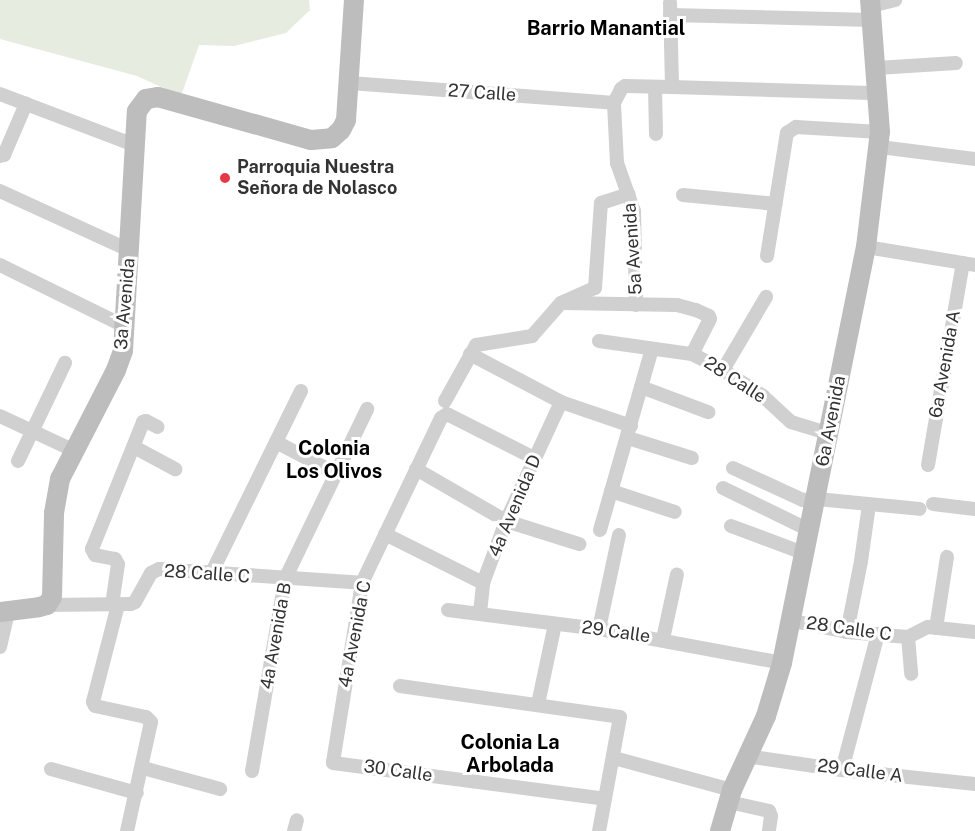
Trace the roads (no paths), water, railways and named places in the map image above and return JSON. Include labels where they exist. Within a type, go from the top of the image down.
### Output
[{"type":"street","points":[[350,83],[354,0]]},
{"type":"street","points":[[672,87],[670,9],[871,9],[895,0]]},
{"type":"street","name":"6a Avenida","points":[[720,831],[730,796],[746,756],[766,717],[783,663],[866,247],[880,140],[879,93],[871,9]]},
{"type":"street","points":[[877,68],[956,63]]},
{"type":"street","name":"27 Calle","points":[[350,83],[614,103]]},
{"type":"street","name":"3a Avenida","points":[[47,604],[52,597],[54,513],[60,479],[73,450],[117,370],[126,327],[137,111],[146,99],[158,97],[311,140],[332,138],[341,130],[346,120],[350,83]]},
{"type":"street","name":"5a Avenida","points":[[636,305],[634,211],[617,163],[614,103],[625,86],[655,87]]},
{"type":"street","points":[[656,134],[655,87],[879,93]]},
{"type":"street","points":[[0,94],[134,145]]},
{"type":"street","points":[[0,156],[4,155],[26,104]]},
{"type":"street","points":[[766,256],[787,134],[796,127],[880,140],[975,159]]},
{"type":"street","points":[[0,191],[129,250]]},
{"type":"street","points":[[445,401],[476,345],[532,336],[561,303],[595,288],[600,206],[603,201],[629,194]]},
{"type":"street","points":[[683,195],[776,204]]},
{"type":"street","points":[[866,247],[969,264]]},
{"type":"street","name":"6a Avenida A","points":[[928,465],[969,264]]},
{"type":"street","points":[[0,265],[126,327]]},
{"type":"street","points":[[723,370],[766,297]]},
{"type":"street","points":[[561,303],[683,306],[710,316],[692,354]]},
{"type":"street","name":"28 Calle","points":[[599,341],[692,354],[723,370],[763,396],[791,422],[828,433]]},
{"type":"street","points":[[600,530],[652,349]]},
{"type":"street","points":[[470,354],[561,402],[692,458]]},
{"type":"street","points":[[18,461],[30,431],[65,363]]},
{"type":"street","points":[[641,387],[708,412]]},
{"type":"street","points":[[211,573],[301,391]]},
{"type":"street","name":"4a Avenida D","points":[[480,613],[483,583],[506,521],[561,402]]},
{"type":"street","name":"4a Avenida B","points":[[252,771],[285,579],[367,409]]},
{"type":"street","name":"4a Avenida C","points":[[333,763],[362,583],[444,415],[447,414],[534,458]]},
{"type":"street","points":[[0,416],[73,450]]},
{"type":"street","points":[[127,831],[151,729],[149,718],[95,706],[94,696],[115,605],[118,564],[116,559],[95,555],[93,549],[143,422],[146,421],[158,427]]},
{"type":"street","points":[[276,442],[335,472]]},
{"type":"street","points":[[134,447],[175,469]]},
{"type":"street","points":[[732,468],[803,500],[975,509]]},
{"type":"street","points":[[416,469],[506,521],[579,544]]},
{"type":"street","points":[[723,488],[811,531]]},
{"type":"street","points":[[611,491],[675,512]]},
{"type":"street","points":[[847,632],[869,505]]},
{"type":"street","points":[[731,526],[806,554]]},
{"type":"street","points":[[385,534],[483,583]]},
{"type":"street","points":[[599,629],[620,535]]},
{"type":"street","points":[[936,628],[947,557]]},
{"type":"street","name":"28 Calle C","points":[[115,605],[135,602],[151,573],[159,569],[362,583]]},
{"type":"street","points":[[663,639],[677,574]]},
{"type":"street","points":[[0,647],[4,612],[47,604],[115,605]]},
{"type":"street","name":"29 Calle","points":[[448,610],[663,639],[783,663]]},
{"type":"street","name":"28 Calle C","points":[[793,621],[847,632],[908,637],[925,627],[975,632]]},
{"type":"street","points":[[538,704],[555,624]]},
{"type":"street","points":[[842,770],[878,634]]},
{"type":"street","points":[[908,637],[911,674]]},
{"type":"street","points":[[400,686],[620,717],[621,722],[599,831]]},
{"type":"street","name":"29 Calle A","points":[[746,756],[842,770],[975,783]]},
{"type":"street","points":[[614,758],[769,811],[770,831]]},
{"type":"street","name":"30 Calle","points":[[333,763],[605,799]]},
{"type":"street","points":[[143,768],[220,789]]},
{"type":"street","points":[[51,769],[137,793]]},
{"type":"place","name":"Parroquia Nuestra Señora de Nolasco","points":[[225,178]]},
{"type":"district","name":"Barrio Manantial","points":[[606,28]]},
{"type":"district","name":"Colonia Los Olivos","points":[[334,460]]},
{"type":"district","name":"Colonia La Arbolada","points":[[510,754]]}]
